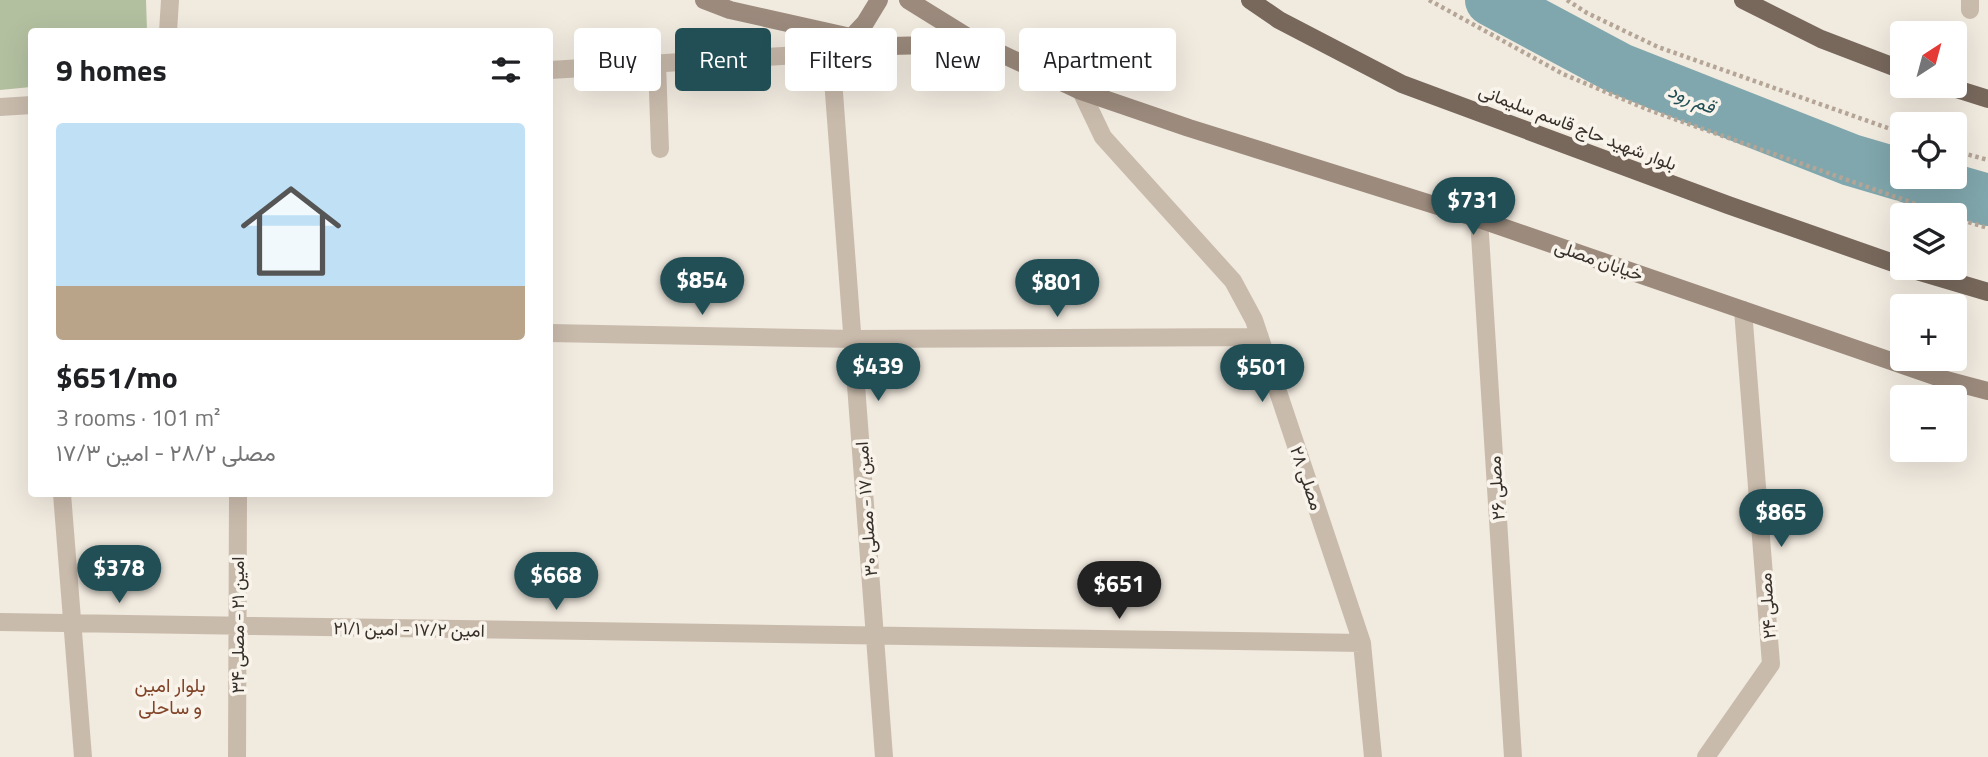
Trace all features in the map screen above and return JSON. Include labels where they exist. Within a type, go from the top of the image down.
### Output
[{"type":"main road","points":[[704,0],[730,10],[808,28]]},
{"type":"main road","points":[[860,28],[879,0]]},
{"type":"main road","name":"خیابان مصلی","points":[[908,0],[953,28]]},
{"type":"main road","name":"بلوار شهید حاج قاسم سلیمانی","points":[[1250,0],[1279,20],[1402,84],[1890,262]]},
{"type":"main road","points":[[1268,0],[1279,20]]},
{"type":"main road","points":[[1743,0],[1821,38],[1890,65]]},
{"type":"main road","name":"خیابان مصلی","points":[[1081,91],[1189,128],[1479,219],[1946,380],[1988,391]]},
{"type":"main road","points":[[1967,92],[1988,99]]},
{"type":"main road","name":"بلوار شهید حاج قاسم سلیمانی","points":[[1948,280],[1988,292]]},
{"type":"street","points":[[168,28],[170,0]]},
{"type":"street","name":"امین ۱۷ - مصلی ۳۰","points":[[661,63],[831,52],[884,757]]},
{"type":"street","points":[[553,70],[574,68]]},
{"type":"street","points":[[658,91],[660,149]]},
{"type":"street","name":"مصلی ۲۸","points":[[1081,91],[1102,137],[1233,281],[1254,320],[1362,643],[1373,757]]},
{"type":"street","points":[[0,107],[28,104]]},
{"type":"street","name":"مصلی ۲۶","points":[[1479,219],[1513,757]]},
{"type":"street","name":"مصلی ۲۴","points":[[1706,757],[1771,664],[1743,310]]},
{"type":"street","points":[[553,334],[854,338],[1260,337]]},
{"type":"street","points":[[62,497],[83,757]]},
{"type":"street","name":"امین ۲۱ - مصلی ۳۴","points":[[237,757],[238,497]]},
{"type":"street","name":"امین ۱۷/۲ - امین ۲۱/۱","points":[[0,622],[1362,643]]},
{"type":"path","points":[[1429,0],[1563,74],[1625,100],[1912,203]]},
{"type":"path","points":[[1567,0],[1587,13],[1658,47],[1890,129]]},
{"type":"path","points":[[1967,154],[1988,160]]},
{"type":"path","points":[[1967,222],[1988,228]]},
{"type":"green space","points":[[0,0],[146,0],[147,28],[28,28],[28,87],[0,90]]},
{"type":"waterway","name":"قم رود","points":[[1491,0],[1620,69],[1851,160],[1890,171]]},
{"type":"waterway","name":"قم رود","points":[[1950,189],[1988,200]]},
{"type":"district","name":"بلوار امین و ساحلی","points":[[170,695]]}]
